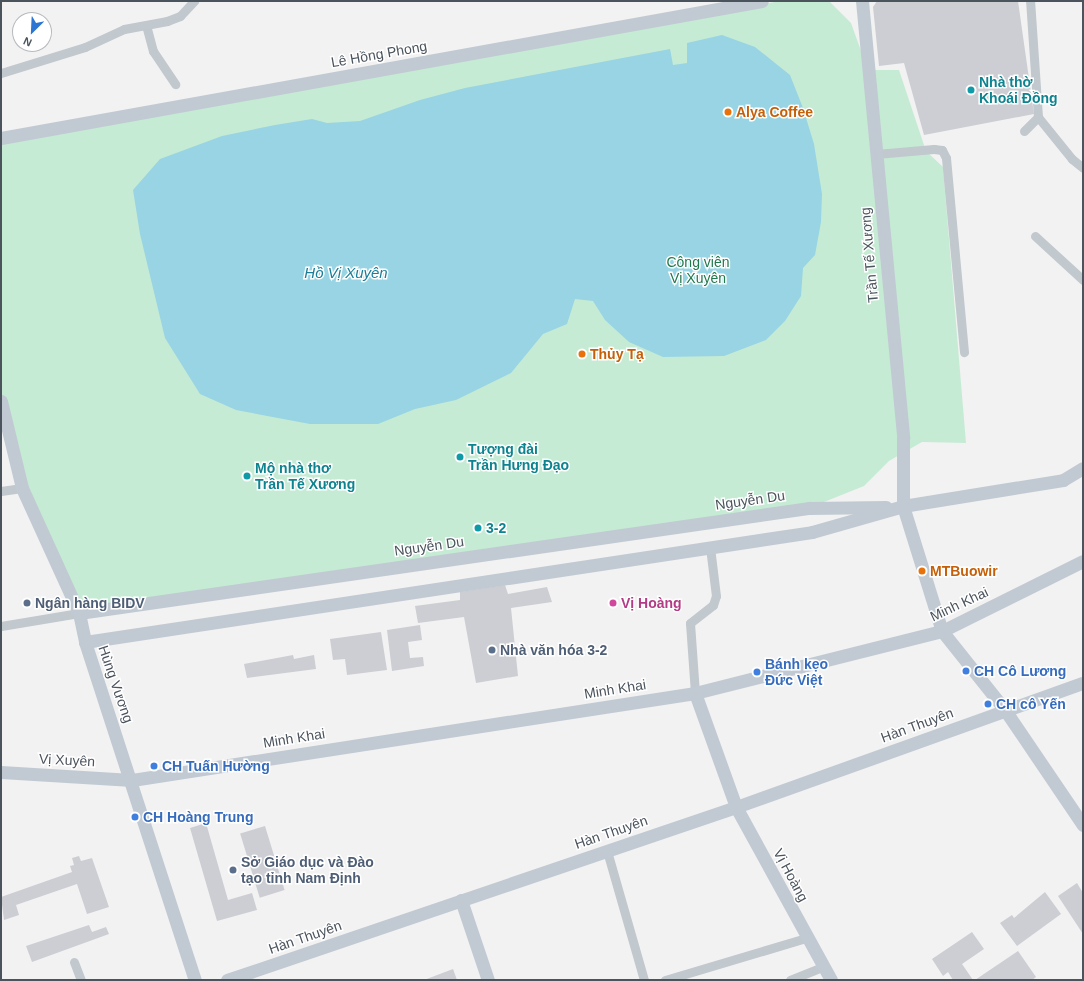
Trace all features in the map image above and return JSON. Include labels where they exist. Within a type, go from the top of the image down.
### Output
[{"type":"street","points":[[1,73],[85,47],[124,29],[180,16],[194,1]]},
{"type":"street","name":"Lê Hồng Phong","points":[[1,138],[762,1]]},
{"type":"street","name":"Trần Tế Xương","points":[[862,1],[903,438],[903,506],[942,632]]},
{"type":"street","points":[[1030,1],[1038,117],[1072,159],[1083,168]]},
{"type":"street","points":[[146,25],[153,51],[176,84]]},
{"type":"street","points":[[1024,131],[1038,117]]},
{"type":"street","points":[[876,154],[934,148],[942,150],[946,158],[964,352]]},
{"type":"street","points":[[1035,236],[1083,280]]},
{"type":"street","name":"Hùng Vương","points":[[1,401],[22,488],[79,613],[85,642],[132,780],[195,980]]},
{"type":"street","name":"Nguyễn Du","points":[[85,642],[812,532],[903,506],[1063,480],[1083,468]]},
{"type":"street","points":[[1,490],[22,488]]},
{"type":"street","name":"Nguyễn Du","points":[[79,613],[809,508],[903,506]]},
{"type":"street","points":[[695,693],[690,623],[713,605],[716,596],[710,547]]},
{"type":"street","name":"Minh Khai","points":[[132,780],[695,693],[942,632],[1083,561]]},
{"type":"street","points":[[1,626],[79,613]]},
{"type":"street","points":[[942,632],[1005,710],[1083,825]]},
{"type":"street","name":"Hàn Thuyên","points":[[227,980],[736,807],[1083,683]]},
{"type":"street","name":"Vị Hoàng","points":[[695,693],[736,807],[806,938],[831,980]]},
{"type":"street","name":"Vị Xuyên","points":[[1,772],[132,780]]},
{"type":"street","points":[[607,851],[644,980]]},
{"type":"street","points":[[461,900],[488,980]]},
{"type":"street","points":[[665,980],[806,938]]},
{"type":"street","points":[[74,962],[81,980]]},
{"type":"street","points":[[790,980],[822,967]]},
{"type":"green space","name":"Công viên Vị Xuyên","points":[[780,1],[829,1],[851,23],[868,70],[899,70],[926,151],[943,167],[966,443],[922,442],[889,461],[864,486],[809,508],[79,613],[22,488],[1,401],[1,138]]},
{"type":"water","name":"Hồ Vị Xuyên","points":[[722,35],[755,47],[790,75],[803,108],[814,144],[822,194],[821,222],[815,255],[803,268],[801,296],[785,321],[766,340],[724,356],[663,357],[629,342],[605,320],[593,301],[575,299],[567,324],[543,334],[511,373],[456,400],[415,409],[378,424],[310,424],[236,410],[200,394],[165,338],[140,234],[133,190],[160,159],[222,136],[312,119],[327,123],[360,121],[420,100],[465,88],[670,49],[673,65],[687,63],[687,43]]},
{"type":"building","name":"Nhà thờ Khoái Đồng","points":[[877,1],[1018,1],[1034,114],[924,135],[904,63],[879,66],[873,7]]},
{"type":"building","name":"Nhà văn hóa 3-2","points":[[505,585],[508,594],[547,587],[552,602],[511,608],[518,676],[476,683],[464,617],[418,623],[415,606],[460,600],[460,592]]},
{"type":"building","points":[[420,625],[422,640],[408,642],[410,658],[423,657],[424,666],[392,671],[387,630]]},
{"type":"building","points":[[381,632],[387,670],[347,675],[345,659],[333,660],[330,639]]},
{"type":"building","points":[[293,655],[294,659],[314,655],[316,669],[247,678],[244,664]]},
{"type":"building","points":[[206,823],[228,900],[252,893],[257,910],[217,921],[190,828]]},
{"type":"building","points":[[265,826],[285,890],[260,898],[240,834]]},
{"type":"building","points":[[79,856],[81,861],[92,858],[109,907],[87,914],[77,884],[16,905],[19,915],[4,920],[1,897],[72,872],[70,866],[74,865],[72,858]]},
{"type":"building","points":[[1077,883],[1083,893],[1083,934],[1058,896]]},
{"type":"building","points":[[1045,892],[1061,914],[1017,946],[1000,923],[1012,915],[1014,918]]},
{"type":"building","points":[[89,925],[92,932],[106,927],[109,934],[32,962],[26,946]]},
{"type":"building","points":[[972,932],[984,949],[962,964],[973,980],[953,980],[948,972],[943,976],[932,959]]},
{"type":"building","points":[[1018,951],[1036,977],[1032,980],[975,980]]},
{"type":"building","points":[[453,969],[457,980],[424,980]]},
{"type":"place","name":"Nhà thờ Khoái Đồng","points":[[971,90]]},
{"type":"place","name":"Alya Coffee","points":[[728,112]]},
{"type":"place","name":"Thủy Tạ","points":[[582,354]]},
{"type":"place","name":"Tượng đài Trần Hưng Đạo","points":[[460,457]]},
{"type":"place","name":"Mộ nhà thơ Trần Tế Xương","points":[[247,476]]},
{"type":"place","name":"3-2","points":[[478,528]]},
{"type":"place","name":"MTBuowir","points":[[922,571]]},
{"type":"place","name":"Ngân hàng BIDV","points":[[27,603]]},
{"type":"place","name":"Vị Hoàng","points":[[613,603]]},
{"type":"place","name":"Nhà văn hóa 3-2","points":[[492,650]]},
{"type":"place","name":"CH Cô Lương","points":[[966,671]]},
{"type":"place","name":"Bánh kẹo Đức Việt","points":[[757,672]]},
{"type":"place","name":"CH cô Yến","points":[[988,704]]},
{"type":"place","name":"CH Tuấn Hường","points":[[154,766]]},
{"type":"place","name":"CH Hoàng Trung","points":[[135,817]]},
{"type":"place","name":"Sở Giáo dục và Đào tạo tỉnh Nam Định","points":[[233,870]]}]
